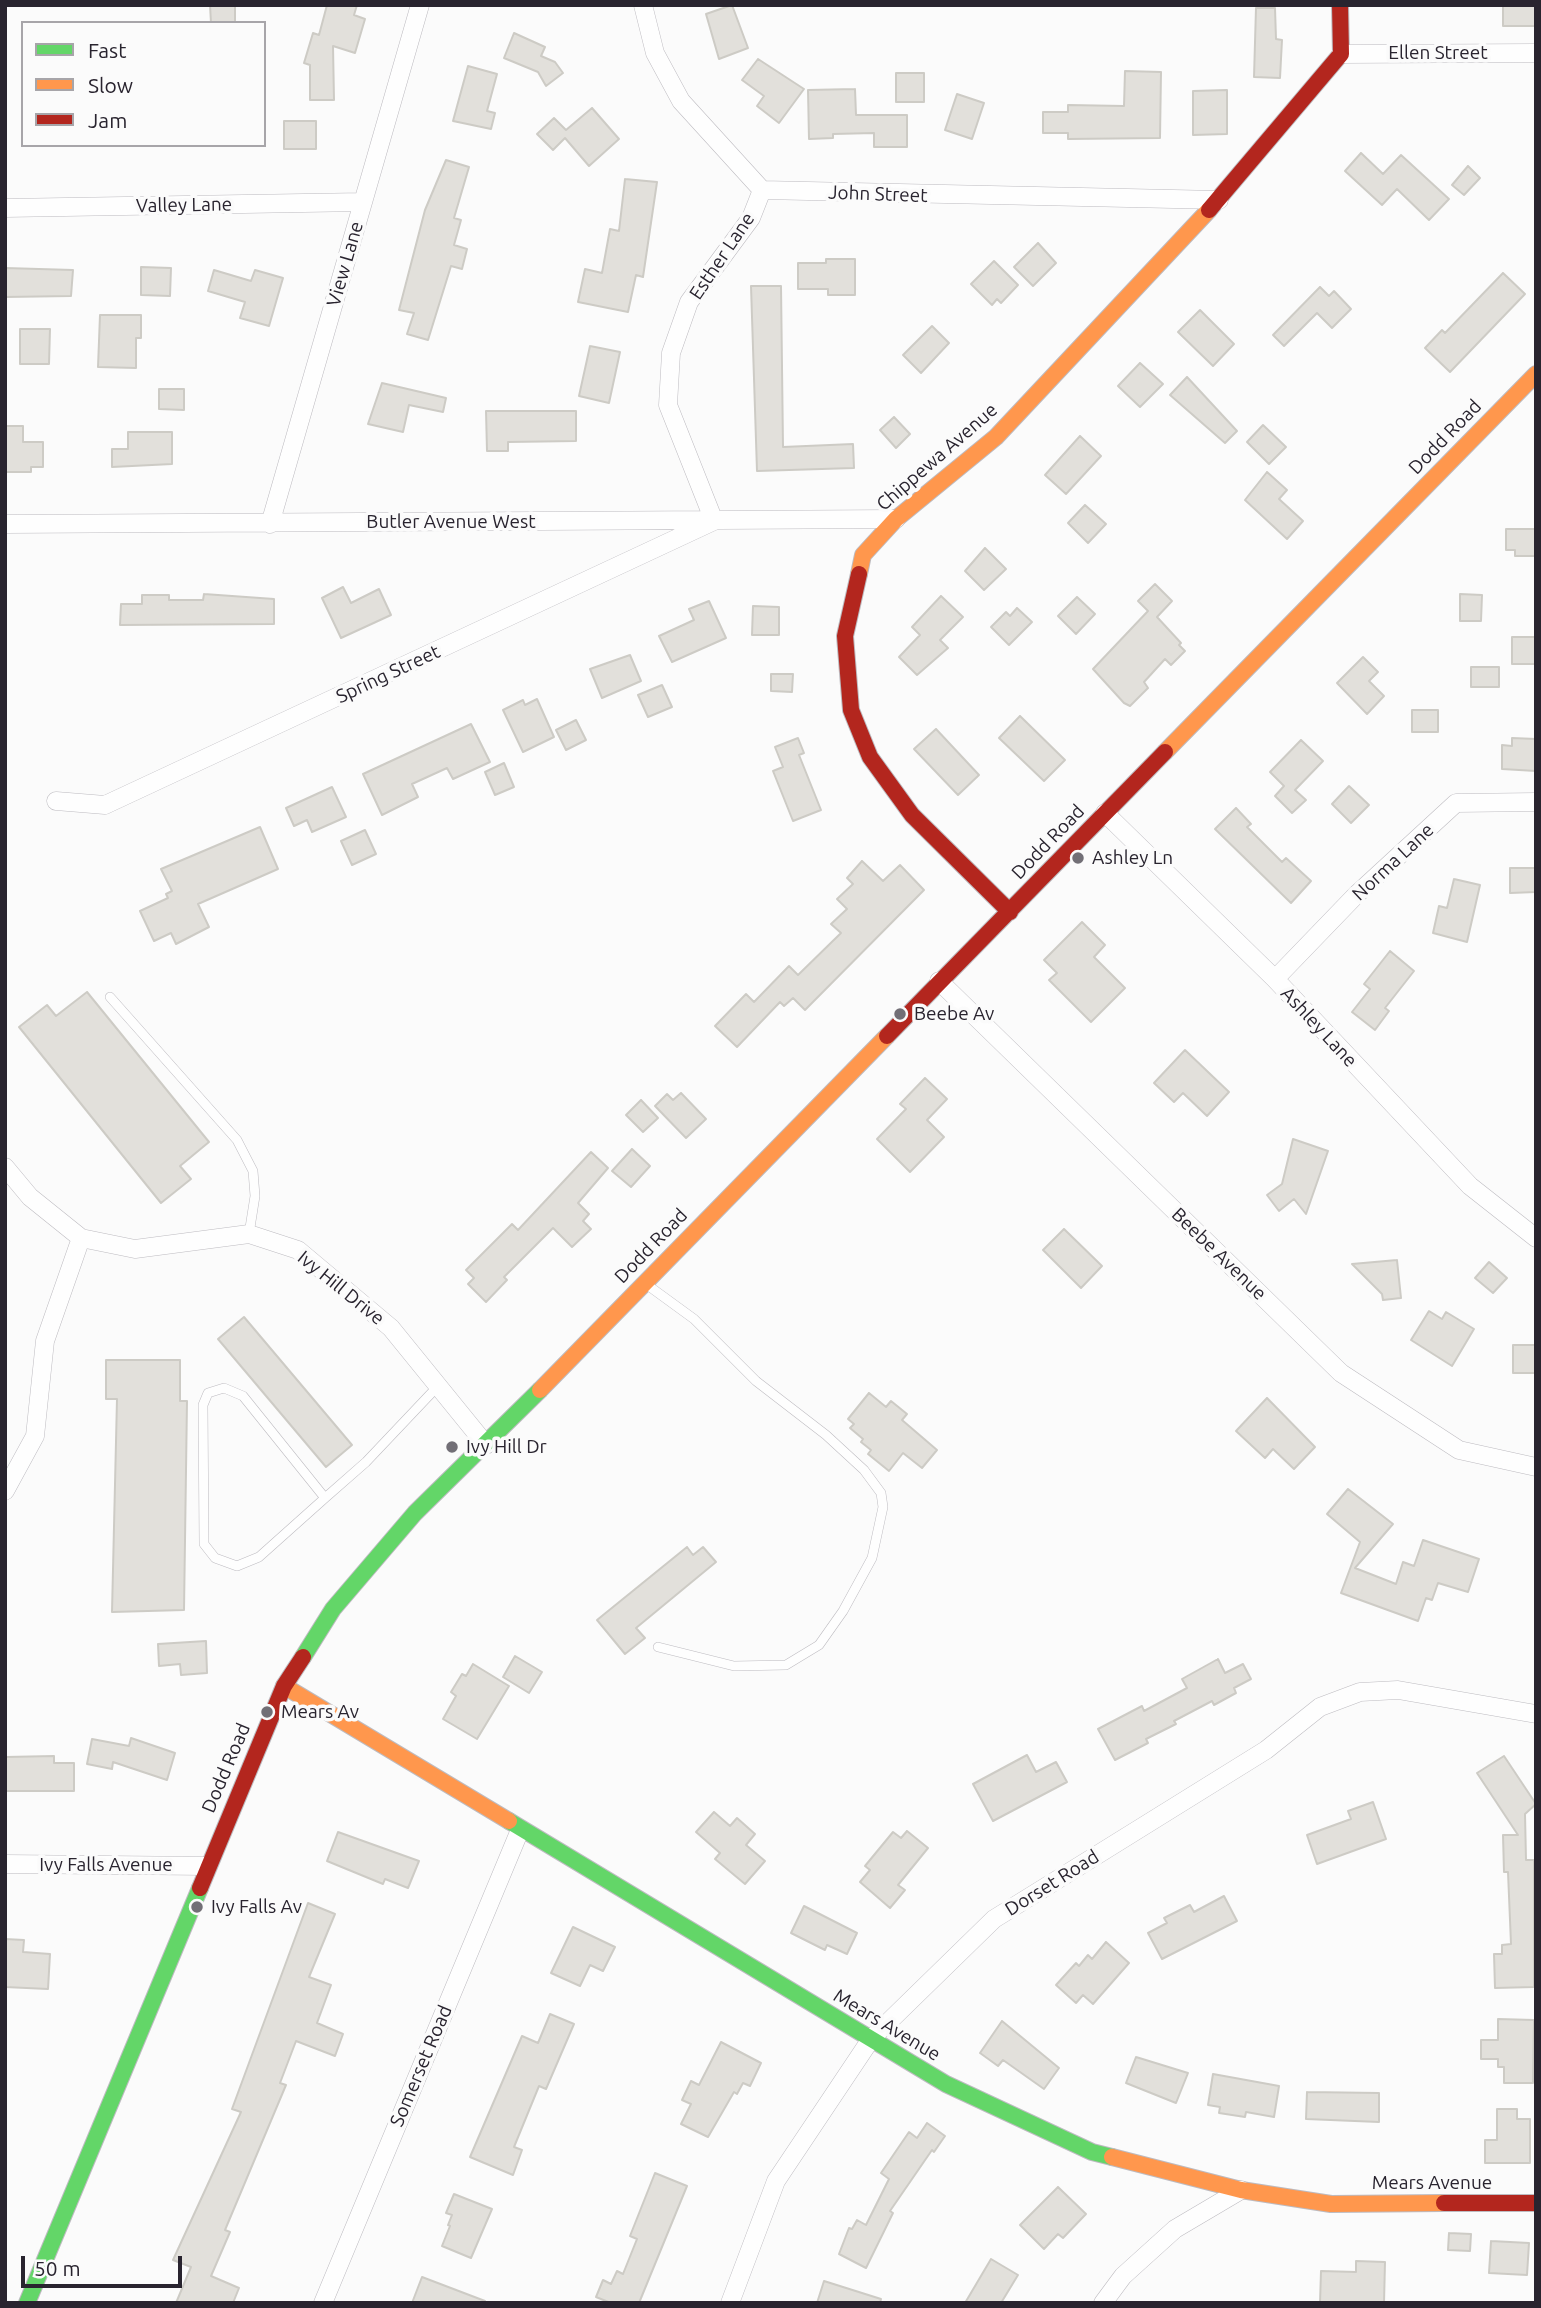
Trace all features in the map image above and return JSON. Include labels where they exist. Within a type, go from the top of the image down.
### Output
[{"type":"street","name":"View Lane","points":[[270,524],[420,5]]},
{"type":"street","points":[[643,5],[655,53],[681,102],[762,190]]},
{"type":"street","points":[[1340,5],[1341,54]]},
{"type":"street","name":"Ellen Street","points":[[1341,54],[1536,52]]},
{"type":"street","name":"Chippewa Avenue","points":[[1010,912],[912,815],[870,757],[851,710],[845,636],[863,555],[896,519],[996,437],[1219,200],[1341,54]]},
{"type":"street","name":"John Street","points":[[762,190],[1219,200]]},
{"type":"street","name":"Esther Lane","points":[[715,521],[668,405],[671,353],[690,302],[751,218],[762,190]]},
{"type":"street","name":"Valley Lane","points":[[5,208],[363,202]]},
{"type":"street","name":"Dodd Road","points":[[27,2303],[284,1686],[333,1609],[415,1513],[486,1446],[1536,374]]},
{"type":"street","name":"Butler Avenue West","points":[[5,524],[896,519]]},
{"type":"street","name":"Spring Street","points":[[56,802],[105,805],[715,521]]},
{"type":"street","name":"Norma Lane","points":[[1275,979],[1356,895],[1456,803],[1536,802]]},
{"type":"street","name":"Ashley Lane","points":[[1105,813],[1275,979],[1470,1186],[1536,1238]]},
{"type":"street","name":"Beebe Avenue","points":[[939,981],[1341,1373],[1459,1451],[1536,1467]]},
{"type":"street","name":"Ivy Hill Drive","points":[[5,1167],[30,1197],[81,1238],[135,1249],[249,1234],[298,1250],[391,1328],[486,1446]]},
{"type":"street","points":[[5,1491],[35,1437],[45,1341],[81,1238]]},
{"type":"street","name":"Mears Avenue","points":[[284,1686],[946,2084],[1092,2152],[1241,2190],[1331,2204],[1536,2203]]},
{"type":"street","name":"Dorset Road","points":[[730,2303],[776,2181],[871,2039],[994,1919],[1266,1750],[1320,1707],[1360,1692],[1398,1690],[1536,1714]]},
{"type":"street","name":"Somerset Road","points":[[323,2303],[520,1830]]},
{"type":"street","name":"Ivy Falls Avenue","points":[[5,1864],[207,1866]]},
{"type":"street","points":[[1103,2303],[1123,2276],[1175,2230],[1241,2190]]},
{"type":"lane","points":[[110,997],[237,1140],[253,1171],[255,1196],[249,1234]]},
{"type":"lane","points":[[645,1283],[694,1319],[756,1381],[864,1470],[881,1493],[883,1507],[872,1559],[844,1611],[819,1645],[786,1665],[734,1666],[658,1647]]},
{"type":"lane","points":[[325,1498],[243,1396],[224,1388],[208,1393],[203,1405],[204,1544],[215,1559],[237,1566],[259,1557],[366,1462],[438,1386]]},
{"type":"building","points":[[210,5],[235,5],[235,21],[211,21]]},
{"type":"building","points":[[327,5],[357,5],[354,15],[365,19],[355,53],[333,46],[334,100],[310,100],[310,65],[304,63],[313,33],[319,35]]},
{"type":"building","points":[[732,5],[748,48],[719,59],[706,14]]},
{"type":"building","points":[[1503,5],[1536,5],[1536,26],[1503,26]]},
{"type":"building","points":[[1256,8],[1275,8],[1276,39],[1282,40],[1280,78],[1254,77]]},
{"type":"building","points":[[514,33],[545,47],[541,56],[555,62],[563,73],[546,86],[538,72],[504,58]]},
{"type":"building","points":[[758,59],[804,89],[779,123],[757,106],[764,96],[742,80]]},
{"type":"building","points":[[468,66],[497,74],[487,111],[495,113],[491,129],[453,121]]},
{"type":"building","points":[[1125,71],[1161,72],[1160,138],[1068,139],[1068,133],[1043,133],[1043,112],[1068,112],[1068,105],[1124,106]]},
{"type":"building","points":[[896,73],[924,73],[924,102],[896,102]]},
{"type":"building","points":[[855,89],[856,115],[907,115],[907,147],[874,147],[874,133],[833,134],[833,138],[809,139],[808,90]]},
{"type":"building","points":[[1227,90],[1227,134],[1193,135],[1193,91]]},
{"type":"building","points":[[957,94],[984,103],[972,139],[945,130]]},
{"type":"building","points":[[592,108],[619,139],[589,166],[565,138],[553,150],[537,134],[554,118],[566,130]]},
{"type":"building","points":[[284,121],[316,121],[316,149],[284,149]]},
{"type":"building","points":[[1361,153],[1383,174],[1401,155],[1449,199],[1429,220],[1397,189],[1382,205],[1345,171]]},
{"type":"building","points":[[446,160],[469,167],[454,218],[461,220],[454,245],[467,249],[462,269],[451,266],[428,340],[407,334],[414,313],[399,310],[425,210]]},
{"type":"building","points":[[1468,166],[1480,178],[1464,195],[1452,185]]},
{"type":"building","points":[[625,179],[657,182],[643,277],[636,275],[628,312],[578,302],[585,269],[602,273],[610,229],[619,231]]},
{"type":"building","points":[[1038,243],[1056,263],[1033,286],[1014,267]]},
{"type":"building","points":[[826,259],[855,259],[855,295],[828,295],[828,289],[798,289],[798,263],[826,263]]},
{"type":"building","points":[[994,261],[1018,285],[1001,303],[997,299],[992,305],[971,284]]},
{"type":"building","points":[[141,267],[171,268],[170,296],[141,295]]},
{"type":"building","points":[[5,268],[73,270],[71,296],[5,297]]},
{"type":"building","points":[[214,270],[251,281],[255,270],[283,278],[269,326],[240,318],[245,302],[208,291]]},
{"type":"building","points":[[1503,273],[1525,294],[1450,372],[1425,348],[1442,330],[1445,333]]},
{"type":"building","points":[[751,286],[781,286],[783,447],[853,444],[854,468],[757,471]]},
{"type":"building","points":[[1320,287],[1329,296],[1334,291],[1351,309],[1332,328],[1317,313],[1284,346],[1273,335]]},
{"type":"building","points":[[1200,310],[1234,344],[1213,366],[1178,332]]},
{"type":"building","points":[[100,315],[141,315],[141,338],[136,338],[136,368],[98,367]]},
{"type":"building","points":[[932,326],[949,343],[921,373],[903,355]]},
{"type":"building","points":[[20,329],[50,329],[49,364],[20,364]]},
{"type":"building","points":[[590,346],[620,352],[609,403],[579,396]]},
{"type":"building","points":[[1140,363],[1163,384],[1140,407],[1118,386]]},
{"type":"building","points":[[1187,377],[1237,431],[1225,443],[1170,395]]},
{"type":"building","points":[[382,383],[446,398],[443,412],[409,405],[403,432],[368,424]]},
{"type":"building","points":[[159,389],[184,389],[184,410],[159,409]]},
{"type":"building","points":[[486,411],[576,411],[576,441],[508,442],[508,451],[487,451]]},
{"type":"building","points":[[894,417],[910,434],[896,448],[880,430]]},
{"type":"building","points":[[1263,425],[1286,447],[1269,464],[1247,442]]},
{"type":"building","points":[[5,426],[23,426],[23,442],[43,442],[43,467],[31,467],[31,472],[5,472]]},
{"type":"building","points":[[128,432],[172,432],[172,464],[112,467],[112,449],[128,449]]},
{"type":"building","points":[[1080,436],[1101,456],[1066,494],[1045,475]]},
{"type":"building","points":[[1267,472],[1287,490],[1279,499],[1303,521],[1287,539],[1245,500]]},
{"type":"building","points":[[1085,505],[1106,524],[1088,543],[1068,523]]},
{"type":"building","points":[[1506,529],[1536,529],[1536,556],[1515,556],[1515,550],[1506,550]]},
{"type":"building","points":[[985,548],[1006,569],[984,590],[965,571]]},
{"type":"building","points":[[1155,584],[1172,601],[1157,617],[1185,651],[1171,665],[1165,659],[1144,682],[1148,688],[1130,706],[1124,703],[1093,669],[1148,611],[1138,601]]},
{"type":"building","points":[[343,587],[351,603],[379,589],[391,615],[341,638],[322,598]]},
{"type":"building","points":[[204,594],[274,599],[274,624],[120,625],[121,604],[142,604],[142,595],[169,595],[169,600],[203,600]]},
{"type":"building","points":[[1460,594],[1482,595],[1481,621],[1460,621]]},
{"type":"building","points":[[941,596],[963,617],[940,640],[948,648],[917,675],[899,657],[920,635],[912,627]]},
{"type":"building","points":[[1077,597],[1095,614],[1076,634],[1058,616]]},
{"type":"building","points":[[709,601],[726,638],[672,662],[659,636],[694,620],[689,609]]},
{"type":"building","points":[[753,606],[779,607],[779,635],[752,635]]},
{"type":"building","points":[[1017,608],[1032,622],[1009,645],[991,627],[1006,612],[1010,616]]},
{"type":"building","points":[[1512,637],[1536,637],[1536,664],[1512,664]]},
{"type":"building","points":[[630,655],[641,681],[602,698],[590,669]]},
{"type":"building","points":[[1363,657],[1378,672],[1369,681],[1384,696],[1367,714],[1337,683]]},
{"type":"building","points":[[1471,667],[1499,667],[1499,687],[1471,687]]},
{"type":"building","points":[[771,674],[793,674],[792,692],[771,691]]},
{"type":"building","points":[[662,685],[672,707],[648,717],[638,695]]},
{"type":"building","points":[[537,699],[554,737],[523,752],[503,710],[523,700],[525,705]]},
{"type":"building","points":[[1412,710],[1438,710],[1438,732],[1412,732]]},
{"type":"building","points":[[1020,716],[1065,760],[1044,781],[999,738]]},
{"type":"building","points":[[576,720],[586,740],[566,750],[556,730]]},
{"type":"building","points":[[471,724],[490,762],[453,779],[447,768],[412,784],[418,797],[382,815],[363,774]]},
{"type":"building","points":[[936,729],[979,775],[958,795],[914,749]]},
{"type":"building","points":[[798,738],[804,753],[799,755],[821,810],[793,821],[773,771],[783,767],[775,747]]},
{"type":"building","points":[[1512,738],[1536,739],[1536,771],[1502,769],[1502,745],[1512,746]]},
{"type":"building","points":[[1301,740],[1323,761],[1295,790],[1306,800],[1292,813],[1275,796],[1284,786],[1270,772]]},
{"type":"building","points":[[504,763],[514,787],[495,795],[485,772]]},
{"type":"building","points":[[1349,786],[1369,805],[1351,823],[1332,804]]},
{"type":"building","points":[[332,787],[346,817],[312,832],[307,820],[294,826],[286,808]]},
{"type":"building","points":[[1236,808],[1251,824],[1247,827],[1282,862],[1286,858],[1311,881],[1291,903],[1215,829]]},
{"type":"building","points":[[260,827],[278,869],[198,904],[209,927],[176,944],[171,933],[154,941],[140,911],[168,898],[166,894],[172,891],[161,869]]},
{"type":"building","points":[[365,830],[376,854],[352,865],[341,841]]},
{"type":"building","points":[[862,861],[883,881],[900,865],[924,890],[805,1010],[793,998],[784,1006],[780,1002],[737,1047],[715,1026],[746,994],[754,1002],[789,966],[798,975],[841,933],[831,924],[847,909],[837,899],[853,884],[847,878]]},
{"type":"building","points":[[1510,868],[1536,868],[1536,892],[1510,893]]},
{"type":"building","points":[[1454,879],[1480,885],[1467,942],[1433,933],[1439,906],[1447,908]]},
{"type":"building","points":[[1082,922],[1105,945],[1094,957],[1125,988],[1091,1022],[1049,980],[1057,973],[1044,960]]},
{"type":"building","points":[[1390,951],[1414,971],[1385,1008],[1389,1011],[1375,1030],[1352,1012],[1370,989],[1364,984]]},
{"type":"building","points":[[87,992],[209,1142],[180,1166],[191,1179],[161,1203],[19,1027],[47,1005],[56,1016]]},
{"type":"building","points":[[1185,1050],[1229,1092],[1207,1116],[1183,1093],[1174,1102],[1154,1083]]},
{"type":"building","points":[[925,1078],[947,1099],[927,1120],[944,1137],[910,1172],[877,1139],[906,1109],[900,1104]]},
{"type":"building","points":[[681,1093],[706,1119],[686,1138],[655,1106],[667,1094],[673,1100]]},
{"type":"building","points":[[641,1100],[658,1118],[643,1132],[626,1115]]},
{"type":"building","points":[[1293,1139],[1328,1151],[1306,1214],[1294,1199],[1279,1211],[1267,1195],[1282,1184]]},
{"type":"building","points":[[632,1149],[650,1166],[631,1187],[612,1171]]},
{"type":"building","points":[[591,1152],[608,1168],[578,1203],[589,1214],[583,1221],[591,1229],[572,1247],[553,1228],[504,1277],[507,1280],[486,1302],[468,1284],[474,1278],[466,1270],[512,1224],[518,1230]]},
{"type":"building","points":[[1064,1229],[1102,1266],[1081,1288],[1043,1250]]},
{"type":"building","points":[[1397,1260],[1401,1298],[1383,1300],[1382,1294],[1352,1264]]},
{"type":"building","points":[[1489,1262],[1507,1278],[1493,1293],[1475,1278]]},
{"type":"building","points":[[1429,1311],[1442,1319],[1446,1312],[1474,1329],[1452,1366],[1411,1340]]},
{"type":"building","points":[[244,1317],[352,1445],[326,1467],[218,1339]]},
{"type":"building","points":[[1513,1345],[1536,1345],[1536,1373],[1513,1373]]},
{"type":"building","points":[[106,1360],[180,1360],[180,1401],[187,1401],[184,1610],[112,1612],[117,1399],[106,1399]]},
{"type":"building","points":[[869,1393],[886,1407],[891,1401],[907,1414],[902,1420],[937,1450],[922,1468],[903,1453],[889,1471],[868,1454],[871,1450],[850,1428],[854,1424],[848,1419]]},
{"type":"building","points":[[1267,1398],[1315,1447],[1294,1469],[1273,1449],[1265,1458],[1236,1431]]},
{"type":"building","points":[[1348,1489],[1393,1524],[1355,1568],[1396,1584],[1403,1562],[1414,1566],[1423,1540],[1479,1559],[1468,1592],[1438,1583],[1432,1600],[1426,1598],[1418,1621],[1341,1593],[1360,1542],[1327,1514]]},
{"type":"building","points":[[687,1547],[693,1555],[703,1547],[716,1562],[636,1628],[645,1638],[625,1654],[597,1620]]},
{"type":"building","points":[[206,1641],[207,1673],[181,1675],[180,1664],[159,1666],[158,1644]]},
{"type":"building","points":[[515,1656],[542,1672],[529,1693],[503,1677]]},
{"type":"building","points":[[1218,1659],[1225,1673],[1243,1664],[1251,1679],[1234,1688],[1236,1693],[1214,1705],[1212,1701],[1174,1721],[1176,1724],[1146,1739],[1148,1743],[1115,1760],[1098,1729],[1142,1706],[1144,1711],[1187,1688],[1182,1679]]},
{"type":"building","points":[[473,1664],[509,1686],[477,1739],[443,1719],[456,1696],[451,1692],[462,1674],[466,1676]]},
{"type":"building","points":[[131,1738],[175,1753],[167,1780],[113,1762],[112,1769],[87,1764],[92,1739],[129,1746]]},
{"type":"building","points":[[1027,1755],[1036,1772],[1056,1762],[1067,1782],[993,1821],[973,1784]]},
{"type":"building","points":[[54,1756],[54,1763],[74,1763],[74,1791],[6,1791],[6,1757]]},
{"type":"building","points":[[1504,1756],[1536,1804],[1525,1814],[1526,1860],[1534,1860],[1534,1987],[1495,1988],[1494,1954],[1502,1954],[1502,1945],[1511,1944],[1508,1872],[1504,1872],[1503,1835],[1518,1835],[1477,1773]]},
{"type":"building","points":[[1373,1802],[1386,1839],[1317,1864],[1307,1835],[1351,1819],[1348,1811]]},
{"type":"building","points":[[714,1812],[730,1826],[737,1818],[755,1834],[746,1845],[765,1861],[745,1884],[715,1859],[720,1853],[696,1832]]},
{"type":"building","points":[[907,1831],[928,1848],[898,1885],[905,1890],[890,1908],[860,1882],[870,1870],[865,1866],[893,1832],[901,1838]]},
{"type":"building","points":[[338,1832],[419,1861],[408,1888],[385,1879],[383,1884],[327,1861]]},
{"type":"building","points":[[1224,1896],[1237,1921],[1162,1959],[1148,1933],[1167,1923],[1164,1918],[1190,1905],[1194,1912]]},
{"type":"building","points":[[308,1903],[335,1914],[309,1977],[331,1985],[317,2023],[343,2034],[335,2056],[296,2041],[280,2083],[286,2085],[225,2230],[230,2232],[211,2276],[239,2288],[233,2303],[176,2303],[191,2267],[173,2260],[241,2112],[232,2109]]},
{"type":"building","points":[[804,1906],[857,1933],[847,1954],[827,1945],[825,1950],[791,1933]]},
{"type":"building","points":[[573,1927],[615,1947],[603,1971],[590,1965],[580,1986],[551,1973]]},
{"type":"building","points":[[5,1939],[24,1940],[23,1952],[50,1954],[48,1989],[5,1987]]},
{"type":"building","points":[[1106,1942],[1129,1963],[1093,2004],[1083,1995],[1076,2003],[1056,1985],[1076,1963],[1079,1966],[1088,1955],[1092,1959]]},
{"type":"building","points":[[550,2014],[574,2024],[546,2089],[539,2086],[514,2147],[522,2150],[513,2175],[470,2157],[522,2036],[538,2043]]},
{"type":"building","points":[[1498,2019],[1534,2020],[1533,2083],[1504,2083],[1504,2067],[1498,2067],[1498,2059],[1481,2059],[1481,2040],[1498,2040]]},
{"type":"building","points":[[1002,2021],[1059,2068],[1044,2089],[1003,2060],[998,2066],[980,2053]]},
{"type":"building","points":[[721,2042],[761,2063],[750,2086],[743,2083],[737,2094],[734,2092],[708,2137],[681,2124],[691,2104],[682,2100],[691,2081],[699,2085]]},
{"type":"building","points":[[1136,2057],[1188,2073],[1176,2103],[1126,2083]]},
{"type":"building","points":[[1213,2074],[1279,2086],[1274,2117],[1246,2112],[1245,2117],[1219,2113],[1220,2107],[1208,2105]]},
{"type":"building","points":[[1307,2092],[1379,2093],[1379,2122],[1306,2119]]},
{"type":"building","points":[[1497,2109],[1517,2109],[1517,2119],[1530,2119],[1530,2163],[1485,2163],[1485,2140],[1497,2140]]},
{"type":"building","points":[[927,2123],[945,2136],[934,2152],[932,2150],[890,2211],[893,2213],[866,2268],[839,2254],[849,2228],[852,2229],[857,2220],[866,2225],[889,2179],[881,2173],[909,2132],[917,2138]]},
{"type":"building","points":[[655,2173],[687,2186],[639,2303],[611,2303],[596,2297],[603,2280],[611,2284],[617,2271],[623,2274],[637,2239],[630,2236]]},
{"type":"building","points":[[1058,2187],[1086,2214],[1063,2238],[1058,2234],[1044,2249],[1020,2225]]},
{"type":"building","points":[[454,2194],[492,2209],[471,2258],[442,2246],[452,2215],[446,2213]]},
{"type":"building","points":[[1449,2233],[1471,2234],[1470,2251],[1448,2250]]},
{"type":"building","points":[[1491,2241],[1529,2243],[1527,2275],[1489,2273]]},
{"type":"building","points":[[991,2259],[1018,2275],[1001,2303],[965,2303]]},
{"type":"building","points":[[1356,2261],[1385,2262],[1384,2303],[1320,2303],[1321,2271],[1356,2272]]},
{"type":"building","points":[[422,2277],[485,2301],[485,2303],[412,2303]]},
{"type":"building","points":[[824,2281],[881,2299],[880,2303],[817,2303]]},
{"type":"traffic: fast","points":[[303,1657],[333,1609],[415,1513],[540,1390]]},
{"type":"traffic: fast","points":[[509,1821],[946,2084],[1092,2152],[1112,2157]]},
{"type":"traffic: fast","points":[[27,2303],[200,1888]]},
{"type":"traffic: slow","points":[[859,574],[863,555],[896,519],[996,437],[1209,210]]},
{"type":"traffic: slow","points":[[1165,752],[1536,374]]},
{"type":"traffic: slow","points":[[540,1390],[887,1036]]},
{"type":"traffic: slow","points":[[284,1686],[509,1821]]},
{"type":"traffic: slow","points":[[1112,2157],[1241,2190],[1331,2204],[1444,2203]]},
{"type":"traffic: jam","points":[[1209,210],[1341,54],[1340,5]]},
{"type":"traffic: jam","points":[[859,574],[845,636],[851,710],[870,757],[912,815],[1010,912]]},
{"type":"traffic: jam","points":[[887,1036],[1165,752]]},
{"type":"traffic: jam","points":[[200,1888],[284,1686],[303,1657]]},
{"type":"traffic: jam","points":[[1444,2203],[1536,2203]]},
{"type":"place","name":"Ashley Ln","points":[[1078,858]]},
{"type":"place","name":"Beebe Av","points":[[900,1014]]},
{"type":"place","name":"Ivy Hill Dr","points":[[452,1447]]},
{"type":"place","name":"Mears Av","points":[[267,1712]]},
{"type":"place","name":"Ivy Falls Av","points":[[197,1907]]}]
